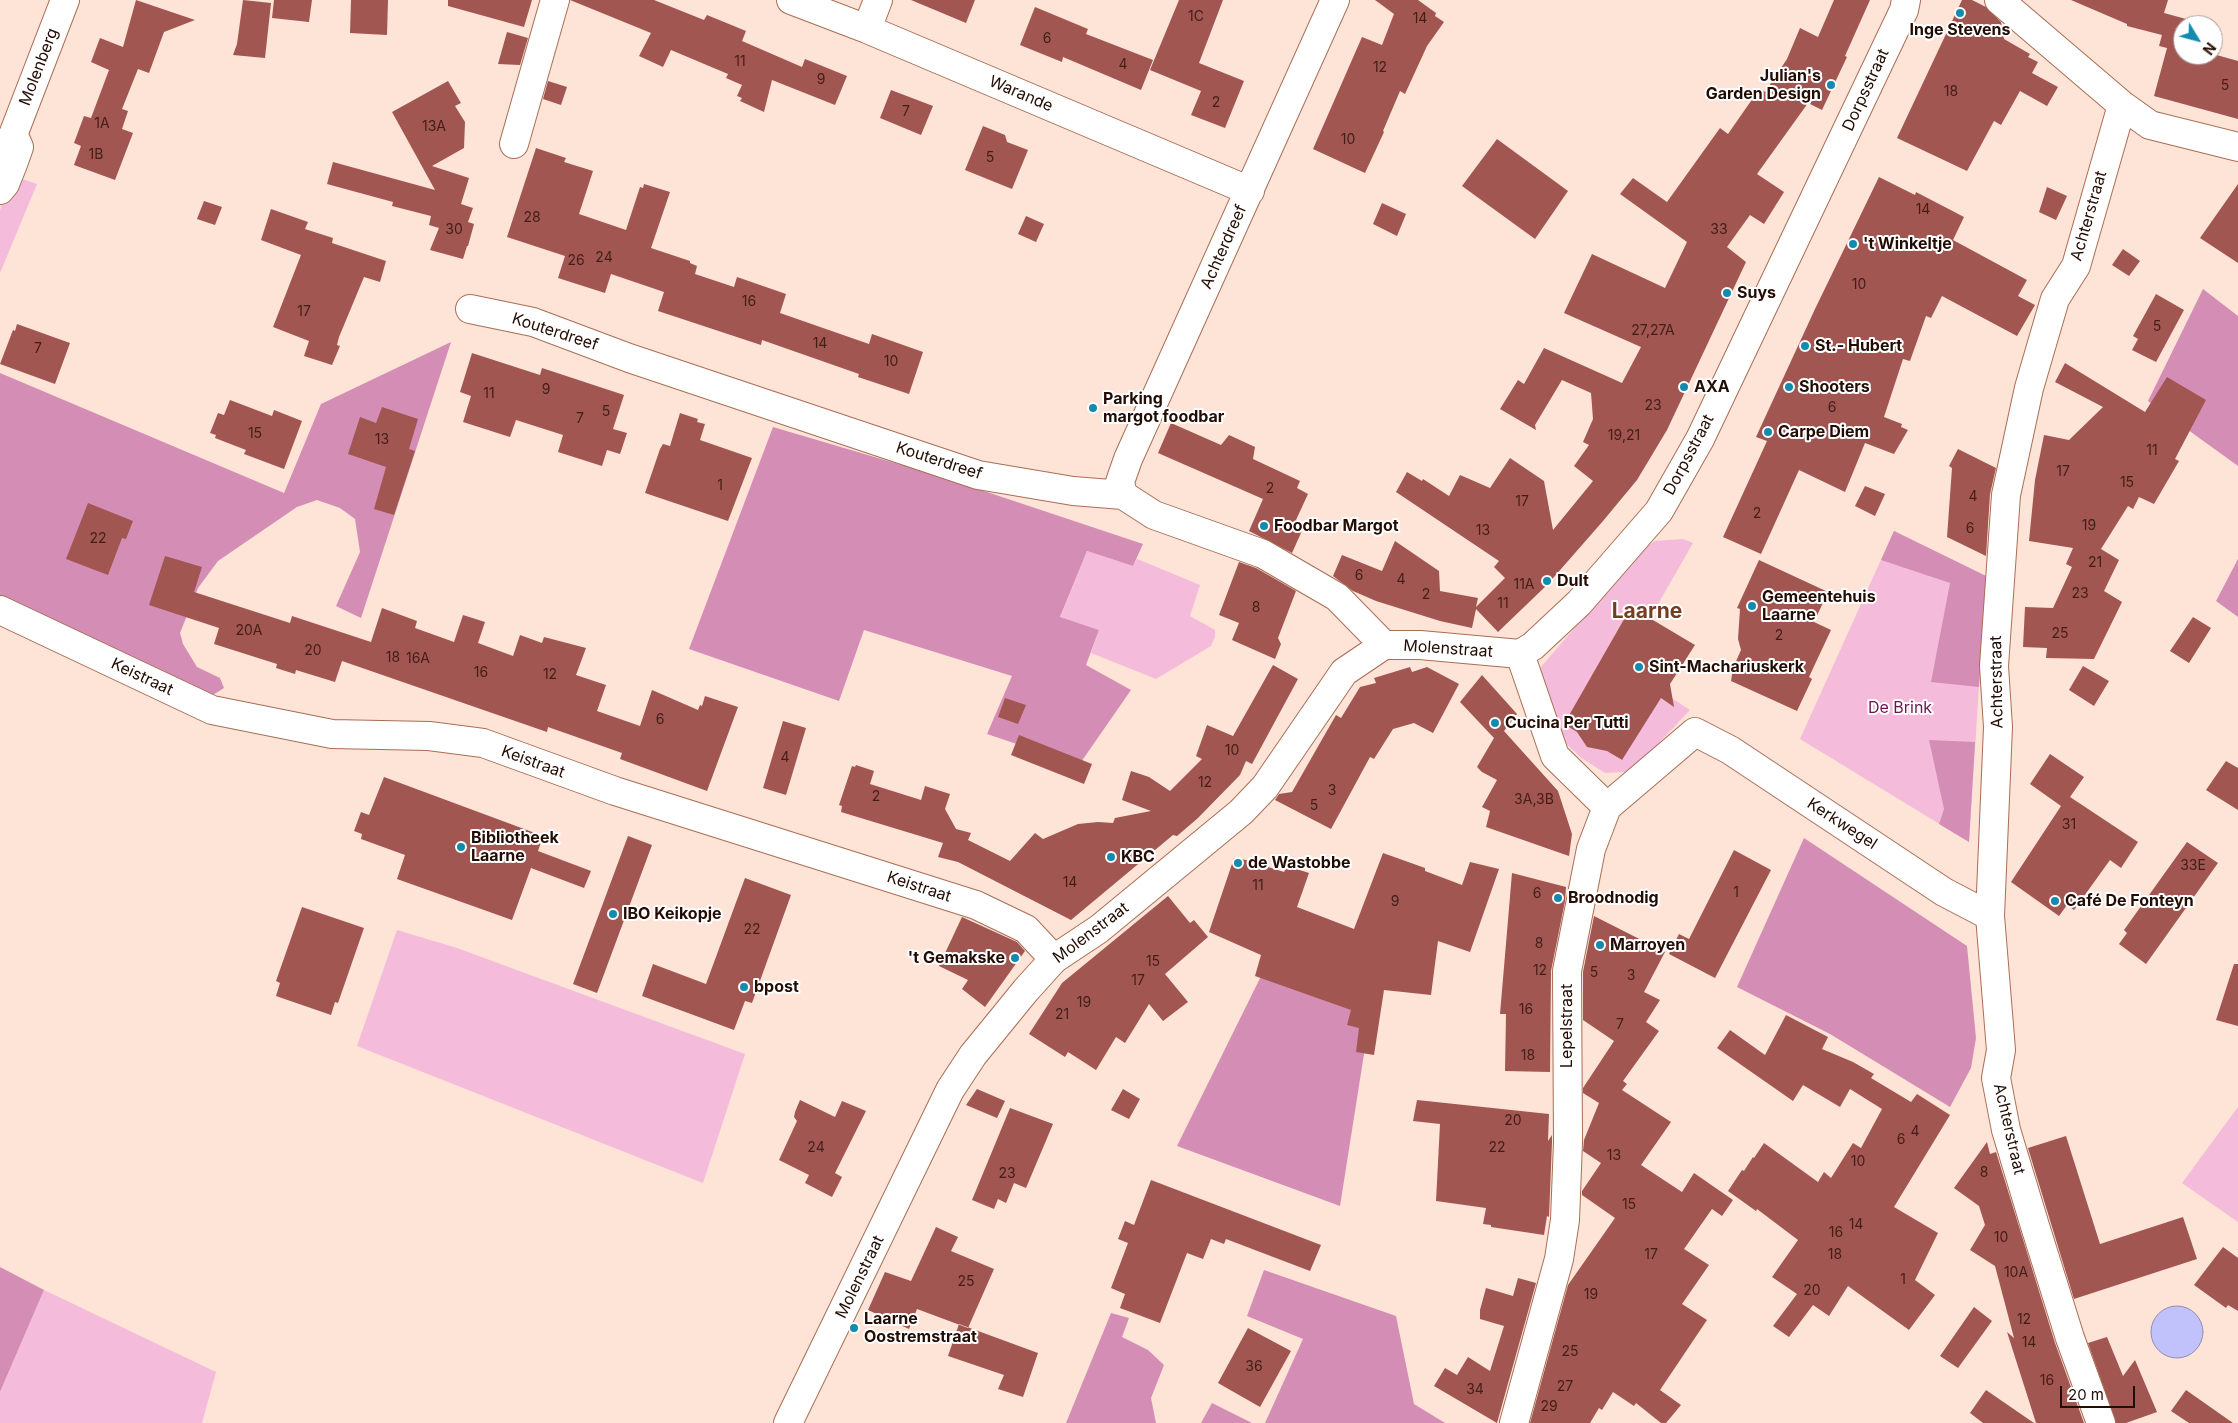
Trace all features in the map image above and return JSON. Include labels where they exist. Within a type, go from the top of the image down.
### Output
[{"type":"street","name":"Molenberg","points":[[0,190],[8,177],[18,147],[7,145],[65,0]]},
{"type":"street","points":[[514,144],[555,0]]},
{"type":"street","name":"Warande","points":[[791,0],[867,29],[1250,191]]},
{"type":"street","points":[[867,29],[878,0]]},
{"type":"street","name":"Achterdreef","points":[[1123,495],[1120,482],[1128,459],[1335,0]]},
{"type":"street","name":"Dorpsstraat","points":[[1520,654],[1533,646],[1579,603],[1659,511],[1700,439],[1904,10],[1906,0]]},
{"type":"street","points":[[1999,0],[2122,105],[2150,125],[2238,147]]},
{"type":"street","name":"Achterstraat","points":[[2101,1423],[2070,1338],[2006,1130],[1996,1078],[2001,1050],[2000,1019],[1990,916],[1998,727],[1994,666],[2006,495],[2029,388],[2055,299],[2076,266],[2122,105]]},
{"type":"street","name":"Kouterdreef","points":[[470,309],[533,322],[629,358],[978,475],[1073,491],[1123,495]]},
{"type":"street","points":[[1123,495],[1140,508],[1154,515],[1263,554],[1337,597],[1384,645]]},
{"type":"street","name":"Keistraat","points":[[0,610],[212,710],[332,734],[429,736],[482,743],[615,791],[976,905],[1026,929],[1054,959]]},
{"type":"street","name":"Molenstraat","points":[[788,1423],[950,1090],[973,1055],[1054,959],[1099,928],[1241,812],[1265,787],[1344,672],[1384,645],[1420,645],[1520,654]]},
{"type":"street","points":[[1520,654],[1555,756],[1607,807]]},
{"type":"street","name":"Kerkwegel","points":[[1607,807],[1695,732],[1730,750],[1944,892],[1990,916]]},
{"type":"street","name":"Lepelstraat","points":[[1514,1423],[1559,1259],[1565,1220],[1568,1142],[1567,971],[1591,849],[1607,807]]},
{"type":"green space","points":[[13,176],[37,184],[0,273],[0,210]]},
{"type":"green space","name":"De Brink","points":[[1894,531],[1986,576],[1969,842],[1800,739]]},
{"type":"green space","points":[[1683,539],[1693,543],[1650,618],[1631,607],[1564,724],[1585,736],[1595,745],[1595,749],[1598,749],[1599,745],[1621,760],[1661,698],[1670,697],[1690,710],[1641,762],[1625,772],[1605,773],[1583,759],[1563,741],[1546,694],[1540,668],[1643,549],[1655,541]]},
{"type":"green space","points":[[1087,551],[1133,566],[1137,559],[1200,585],[1190,616],[1215,630],[1215,637],[1211,646],[1156,679],[1091,653],[1099,630],[1060,618]]},
{"type":"green space","points":[[397,930],[457,948],[745,1054],[703,1183],[357,1046]]},
{"type":"green space","points":[[2238,1107],[2238,1222],[2182,1183]]},
{"type":"green space","points":[[44,1290],[216,1372],[202,1423],[0,1423],[0,1392]]},
{"type":"shaded area","points":[[2203,289],[2238,316],[2238,466],[2148,401]]},
{"type":"shaded area","points":[[451,342],[361,618],[336,606],[360,552],[355,519],[340,508],[317,500],[297,507],[218,561],[198,588],[180,633],[183,644],[197,667],[220,678],[224,688],[213,695],[0,600],[0,373],[284,493],[321,404]]},
{"type":"shaded area","points":[[773,427],[939,476],[1143,544],[1133,566],[1087,551],[1060,617],[1099,630],[1086,665],[1131,690],[1079,765],[987,734],[1012,676],[864,630],[839,701],[689,649]]},
{"type":"shaded area","points":[[1894,531],[1986,576],[1979,687],[1931,682],[1950,583],[1881,560]]},
{"type":"shaded area","points":[[2238,559],[2238,617],[2216,601]]},
{"type":"shaded area","points":[[1929,740],[1975,742],[1969,842],[1939,824],[1944,809]]},
{"type":"shaded area","points":[[1804,838],[1967,946],[1976,1038],[1971,1068],[1950,1107],[1830,1034],[1737,987]]},
{"type":"shaded area","points":[[1272,954],[1376,978],[1340,1206],[1177,1146]]},
{"type":"shaded area","points":[[0,1267],[44,1290],[0,1392]]},
{"type":"shaded area","points":[[1264,1270],[1396,1316],[1414,1404],[1445,1423],[1265,1423],[1303,1339],[1247,1316]]},
{"type":"shaded area","points":[[1111,1313],[1129,1318],[1122,1337],[1148,1350],[1164,1365],[1151,1398],[1156,1423],[1066,1423]]},
{"type":"shaded area","points":[[1212,1403],[1252,1423],[1201,1423]]},
{"type":"water","points":[[2177,1306],[2191,1310],[2199,1318],[2203,1332],[2199,1346],[2191,1354],[2177,1358],[2163,1354],[2155,1346],[2151,1332],[2155,1318],[2163,1310]]},
{"type":"building","points":[[136,0],[195,20],[164,32],[149,73],[138,69],[122,109],[128,111],[122,129],[133,133],[115,180],[74,165],[81,146],[74,143],[84,116],[91,118],[109,70],[91,62],[100,38],[123,47]]},
{"type":"building","points":[[243,0],[271,3],[265,58],[233,55],[237,44]]},
{"type":"building","points":[[274,0],[312,0],[309,22],[272,18]]},
{"type":"building","points":[[351,0],[388,0],[387,35],[350,33]]},
{"type":"building","points":[[448,0],[532,0],[524,27],[448,6]]},
{"type":"building","points":[[570,0],[654,0],[704,20],[707,15],[746,31],[742,41],[802,67],[805,59],[847,76],[835,105],[772,80],[764,112],[740,101],[742,98],[737,96],[742,85],[726,78],[728,74],[671,50],[663,67],[639,56],[651,33]]},
{"type":"building","points":[[911,0],[975,0],[966,23]]},
{"type":"building","points":[[1179,0],[1223,0],[1199,63],[1244,81],[1225,128],[1191,115],[1201,91],[1150,70]]},
{"type":"building","points":[[1375,0],[1418,0],[1436,13],[1435,16],[1444,22],[1427,46],[1405,94],[1400,91],[1365,173],[1313,149],[1362,37],[1382,45],[1394,14]]},
{"type":"building","points":[[1834,0],[1870,0],[1845,56],[1847,57],[1822,110],[1808,103],[1757,174],[1784,192],[1764,224],[1750,215],[1727,247],[1746,262],[1667,430],[1637,480],[1603,521],[1547,585],[1498,632],[1476,609],[1472,628],[1440,621],[1376,601],[1353,591],[1333,576],[1342,555],[1382,571],[1395,541],[1439,571],[1440,591],[1478,598],[1476,607],[1505,578],[1494,567],[1499,561],[1396,492],[1407,472],[1422,481],[1423,479],[1449,496],[1460,475],[1490,488],[1510,458],[1544,481],[1553,530],[1593,481],[1574,466],[1589,445],[1583,442],[1593,419],[1591,393],[1562,380],[1535,425],[1536,430],[1500,409],[1518,380],[1524,384],[1544,348],[1622,383],[1641,347],[1564,313],[1592,254],[1665,288],[1687,242],[1620,194],[1633,178],[1667,202],[1720,128],[1728,134],[1760,88],[1765,92],[1787,59],[1800,28],[1818,37]]},
{"type":"building","points":[[1962,0],[1972,0],[1986,7],[2001,22],[2004,39],[2030,54],[2028,57],[2038,62],[2032,73],[2058,87],[2047,106],[2020,91],[2001,125],[1994,121],[1967,171],[1897,138]]},
{"type":"building","points":[[2071,0],[2168,0],[2164,13],[2173,15],[2173,65],[2223,65],[2223,57],[2238,61],[2238,119],[2154,96],[2167,48],[2159,46],[2162,35],[2127,26],[2127,24]]},
{"type":"building","points":[[1035,7],[1088,29],[1086,34],[1153,60],[1141,90],[1063,57],[1062,62],[1020,45]]},
{"type":"building","points":[[507,32],[528,38],[520,65],[498,64]]},
{"type":"building","points":[[448,81],[461,103],[455,106],[465,122],[464,148],[432,166],[469,178],[461,204],[473,208],[468,222],[474,224],[463,259],[430,250],[439,228],[429,225],[431,216],[392,206],[393,202],[327,184],[333,162],[435,190],[392,112]]},
{"type":"building","points":[[548,81],[567,87],[561,105],[543,99]]},
{"type":"building","points":[[891,90],[933,106],[921,135],[880,118]]},
{"type":"building","points":[[983,126],[1005,135],[1007,142],[1028,150],[1012,189],[965,170]]},
{"type":"building","points":[[1497,139],[1568,191],[1535,239],[1462,186]]},
{"type":"building","points":[[536,148],[566,158],[564,162],[593,171],[579,214],[626,230],[640,187],[643,188],[644,184],[670,192],[651,248],[690,261],[690,263],[697,266],[695,274],[734,287],[737,277],[786,294],[780,313],[869,344],[872,334],[923,352],[909,394],[858,377],[859,374],[762,340],[761,345],[658,311],[664,292],[611,274],[605,293],[558,278],[565,256],[507,237]]},
{"type":"building","points":[[1879,177],[1915,195],[1916,192],[1964,217],[1953,240],[2027,280],[2018,296],[2035,305],[2017,336],[1942,296],[1931,318],[1926,316],[1910,361],[1903,359],[1884,417],[1902,424],[1901,427],[1908,430],[1894,454],[1865,443],[1845,492],[1799,470],[1761,554],[1723,537],[1767,441],[1756,437]]},
{"type":"building","points":[[2238,184],[2238,263],[2200,238]]},
{"type":"building","points":[[2047,187],[2067,196],[2056,220],[2039,212]]},
{"type":"building","points":[[204,201],[222,207],[215,225],[197,219]]},
{"type":"building","points":[[1382,203],[1406,214],[1397,236],[1373,224]]},
{"type":"building","points":[[271,209],[308,222],[305,229],[333,238],[332,243],[386,261],[380,282],[364,277],[339,337],[337,345],[340,346],[332,365],[304,356],[309,341],[273,327],[301,255],[261,240]]},
{"type":"building","points":[[1026,216],[1044,224],[1036,242],[1018,234]]},
{"type":"building","points":[[2123,249],[2140,261],[2129,276],[2112,265]]},
{"type":"building","points":[[2156,294],[2184,310],[2156,362],[2132,350],[2138,339],[2133,336]]},
{"type":"building","points":[[17,324],[70,343],[55,384],[0,364]]},
{"type":"building","points":[[472,353],[540,375],[542,368],[624,395],[613,429],[627,433],[620,454],[607,450],[602,466],[558,452],[563,435],[516,420],[510,437],[463,422],[471,396],[460,392]]},
{"type":"building","points":[[2065,363],[2145,412],[2167,377],[2206,400],[2175,459],[2179,461],[2154,504],[2139,497],[2133,509],[2128,506],[2101,549],[2119,560],[2104,591],[2122,602],[2094,659],[2046,658],[2047,648],[2023,647],[2025,607],[2053,608],[2072,567],[2066,564],[2073,548],[2029,541],[2035,480],[2044,435],[2069,440],[2103,407],[2055,382]]},
{"type":"building","points":[[230,400],[272,416],[274,410],[302,421],[284,469],[244,454],[246,450],[215,438],[216,435],[210,433],[218,413],[224,415]]},
{"type":"building","points":[[382,407],[418,419],[409,449],[415,451],[394,515],[374,509],[386,467],[348,454],[360,417],[376,423]]},
{"type":"building","points":[[680,413],[698,419],[697,422],[705,424],[700,440],[752,458],[728,521],[645,493],[660,449],[663,444],[670,446]]},
{"type":"building","points":[[1171,423],[1221,445],[1229,435],[1255,447],[1253,459],[1300,481],[1297,488],[1308,494],[1296,520],[1305,524],[1292,553],[1249,531],[1263,499],[1158,453]]},
{"type":"building","points":[[1958,449],[1996,468],[1990,494],[1986,556],[1947,537],[1952,468],[1949,466]]},
{"type":"building","points":[[1865,486],[1885,494],[1875,516],[1855,506]]},
{"type":"building","points":[[88,503],[133,521],[126,539],[122,538],[108,575],[66,559]]},
{"type":"building","points":[[165,556],[202,567],[194,592],[290,623],[292,616],[371,642],[382,608],[417,621],[415,628],[454,642],[463,615],[485,622],[478,643],[513,656],[520,635],[542,643],[544,637],[586,648],[576,675],[606,685],[597,711],[640,726],[652,690],[698,710],[700,705],[702,706],[705,696],[738,707],[707,791],[620,759],[622,753],[548,727],[547,732],[342,661],[335,682],[296,670],[295,674],[276,668],[277,664],[214,644],[219,628],[149,605]]},
{"type":"building","points":[[1759,560],[1828,592],[1814,622],[1831,630],[1809,677],[1812,679],[1797,711],[1731,681],[1733,668],[1741,650],[1738,639],[1740,609],[1737,608]]},
{"type":"building","points":[[1239,562],[1256,568],[1296,591],[1278,638],[1281,644],[1275,659],[1232,640],[1239,623],[1219,615]]},
{"type":"building","name":"Sint-Machariuskerk","points":[[1631,607],[1695,645],[1670,684],[1674,707],[1661,698],[1622,760],[1607,751],[1587,747],[1577,732],[1564,724]]},
{"type":"building","points":[[2193,617],[2211,628],[2189,663],[2170,651]]},
{"type":"building","points":[[1273,665],[1298,679],[1252,764],[1246,761],[1240,775],[1198,818],[1177,836],[1173,835],[1071,920],[958,862],[938,857],[943,843],[841,812],[842,806],[839,805],[852,766],[855,767],[856,765],[874,771],[870,784],[921,800],[925,786],[950,794],[945,809],[956,829],[971,833],[968,840],[1010,861],[1035,833],[1043,839],[1078,824],[1113,823],[1115,818],[1151,811],[1122,800],[1131,771],[1149,777],[1170,791],[1202,759],[1196,756],[1207,725],[1233,736]]},
{"type":"building","points":[[2083,666],[2109,681],[2094,706],[2069,690]]},
{"type":"building","points":[[1410,667],[1412,672],[1427,667],[1459,684],[1433,733],[1414,723],[1393,729],[1374,759],[1370,757],[1331,829],[1275,800],[1279,794],[1292,792],[1336,715],[1341,718],[1360,687],[1376,683],[1374,678]]},
{"type":"building","points":[[1482,675],[1517,714],[1504,731],[1558,791],[1572,834],[1569,856],[1486,827],[1490,811],[1482,807],[1497,780],[1477,767],[1494,738],[1460,702]]},
{"type":"building","points":[[1005,698],[1026,705],[1018,724],[998,717]]},
{"type":"building","points":[[783,721],[806,728],[786,795],[763,788]]},
{"type":"building","points":[[1019,735],[1092,764],[1084,784],[1011,755]]},
{"type":"building","points":[[2050,754],[2084,777],[2070,797],[2138,842],[2121,868],[2110,860],[2074,910],[2067,905],[2059,916],[2011,882],[2061,806],[2030,784]]},
{"type":"building","points":[[2226,761],[2238,768],[2238,810],[2206,790]]},
{"type":"building","name":"Bibliotheek Laarne","points":[[384,777],[543,836],[538,851],[591,871],[584,888],[531,868],[512,920],[397,879],[405,855],[361,839],[362,834],[354,831],[361,812],[369,815]]},
{"type":"building","name":"IBO Keikopje","points":[[628,836],[652,845],[597,993],[573,984]]},
{"type":"building","points":[[2187,842],[2218,863],[2146,964],[2119,944],[2127,933],[2124,930]]},
{"type":"building","points":[[1734,850],[1771,870],[1715,978],[1669,954],[1679,934],[1689,939]]},
{"type":"building","points":[[1383,853],[1425,868],[1425,871],[1462,885],[1470,862],[1499,869],[1470,952],[1438,941],[1431,995],[1384,990],[1374,1055],[1356,1052],[1359,1028],[1347,1025],[1351,1010],[1255,976],[1261,955],[1209,932],[1234,858],[1284,872],[1287,866],[1309,873],[1297,907],[1354,929]]},
{"type":"building","points":[[1512,873],[1566,887],[1551,971],[1550,1072],[1505,1071],[1506,1014],[1500,1014]]},
{"type":"building","points":[[745,878],[791,895],[752,1003],[745,1001],[734,1030],[642,996],[653,964],[706,984]]},
{"type":"building","points":[[1168,896],[1190,923],[1194,920],[1208,937],[1165,974],[1188,1002],[1163,1021],[1149,1004],[1125,1043],[1116,1037],[1096,1070],[1068,1052],[1065,1057],[1029,1034],[1062,983]]},
{"type":"building","points":[[302,907],[364,928],[338,1003],[335,1002],[331,1015],[276,996],[280,983],[276,981]]},
{"type":"building","points":[[1594,916],[1665,952],[1644,992],[1660,1000],[1646,1022],[1659,1031],[1623,1081],[1627,1084],[1622,1090],[1671,1122],[1641,1165],[1682,1192],[1694,1173],[1733,1200],[1722,1216],[1712,1209],[1684,1249],[1709,1265],[1682,1304],[1707,1320],[1660,1390],[1681,1405],[1666,1423],[1661,1423],[1636,1403],[1634,1406],[1613,1392],[1602,1410],[1599,1408],[1590,1423],[1530,1423],[1568,1285],[1615,1218],[1582,1195],[1582,1191],[1601,1163],[1583,1151],[1584,1140],[1599,1103],[1583,1093],[1583,1088],[1614,1041],[1583,1020],[1583,972]]},
{"type":"building","points":[[962,917],[1017,942],[1025,951],[985,1007],[962,989],[968,980],[939,966]]},
{"type":"building","points":[[2234,964],[2238,964],[2238,1026],[2216,1020]]},
{"type":"building","points":[[1786,1015],[1828,1037],[1822,1049],[1853,1062],[1874,1074],[1871,1078],[1911,1102],[1917,1094],[1950,1115],[1894,1207],[1938,1233],[1915,1280],[1935,1295],[1909,1330],[1848,1286],[1829,1316],[1813,1305],[1789,1337],[1773,1326],[1797,1294],[1772,1277],[1798,1240],[1757,1209],[1756,1211],[1728,1191],[1764,1143],[1818,1182],[1824,1172],[1831,1178],[1853,1143],[1861,1148],[1882,1109],[1850,1089],[1840,1107],[1803,1085],[1793,1101],[1717,1048],[1730,1030],[1765,1055]]},
{"type":"building","points":[[977,1089],[1005,1101],[997,1118],[966,1105]]},
{"type":"building","points":[[1123,1089],[1140,1099],[1129,1119],[1111,1110]]},
{"type":"building","points":[[800,1100],[835,1117],[842,1101],[866,1111],[835,1173],[842,1177],[832,1197],[805,1183],[809,1175],[779,1160],[797,1121],[794,1117]]},
{"type":"building","points":[[1417,1100],[1549,1114],[1548,1141],[1552,1135],[1552,1142],[1549,1217],[1547,1216],[1544,1235],[1491,1227],[1491,1225],[1483,1224],[1486,1208],[1436,1201],[1440,1124],[1413,1121]]},
{"type":"building","points":[[1010,1108],[1053,1124],[1026,1188],[1014,1183],[1006,1203],[998,1199],[994,1209],[972,1200]]},
{"type":"building","points":[[2066,1136],[2100,1244],[2183,1217],[2197,1259],[2074,1299],[2028,1148]]},
{"type":"building","points":[[1987,1142],[1990,1154],[1996,1152],[2055,1343],[2084,1423],[2036,1423],[2007,1332],[2014,1338],[1995,1266],[1970,1250],[1985,1225],[1979,1206],[1954,1188]]},
{"type":"building","points":[[1151,1180],[1321,1245],[1310,1271],[1226,1239],[1224,1244],[1211,1239],[1203,1259],[1187,1253],[1160,1323],[1120,1308],[1125,1294],[1111,1288],[1128,1243],[1118,1239],[1125,1221],[1134,1225]]},
{"type":"building","points":[[936,1227],[958,1237],[951,1251],[994,1269],[968,1328],[917,1309],[909,1329],[868,1310],[885,1272],[911,1281]]},
{"type":"building","points":[[2223,1247],[2238,1258],[2238,1311],[2228,1305],[2226,1308],[2194,1285]]},
{"type":"building","points":[[1518,1278],[1536,1283],[1497,1423],[1434,1386],[1445,1368],[1457,1375],[1468,1357],[1490,1371],[1504,1326],[1480,1319],[1480,1310],[1486,1288],[1513,1296]]},
{"type":"building","points":[[1974,1307],[1992,1321],[1958,1368],[1940,1356]]},
{"type":"building","points":[[959,1324],[1038,1353],[1023,1397],[998,1389],[1004,1375],[948,1356]]},
{"type":"building","points":[[1248,1328],[1291,1351],[1260,1407],[1218,1383]]},
{"type":"building","points":[[2107,1337],[2123,1376],[2135,1360],[2157,1412],[2126,1423],[2116,1423],[2088,1343]]},
{"type":"building","points":[[1986,1390],[2034,1423],[1983,1423],[1970,1413]]},
{"type":"building","points":[[2186,1390],[2233,1423],[2189,1423],[2171,1411]]},
{"type":"place","name":"Inge Stevens","points":[[1960,13]]},
{"type":"place","name":"Julian's Garden Design","points":[[1831,85]]},
{"type":"place","name":"'t Winkeltje","points":[[1853,244]]},
{"type":"place","name":"Suys","points":[[1727,293]]},
{"type":"place","name":"St.- Hubert","points":[[1805,346]]},
{"type":"place","name":"AXA","points":[[1684,387]]},
{"type":"place","name":"Shooters","points":[[1789,387]]},
{"type":"place","name":"Parking margot foodbar","points":[[1093,408]]},
{"type":"place","name":"Carpe Diem","points":[[1768,432]]},
{"type":"place","name":"Foodbar Margot","points":[[1264,526]]},
{"type":"place","name":"Dult","points":[[1547,581]]},
{"type":"place","name":"Gemeentehuis Laarne","points":[[1752,606]]},
{"type":"place","name":"Sint-Machariuskerk","points":[[1639,667]]},
{"type":"place","name":"Cucina Per Tutti","points":[[1495,723]]},
{"type":"place","name":"Bibliotheek Laarne","points":[[461,847]]},
{"type":"place","name":"KBC","points":[[1111,857]]},
{"type":"place","name":"de Wastobbe","points":[[1238,863]]},
{"type":"place","name":"Broodnodig","points":[[1558,898]]},
{"type":"place","name":"Café De Fonteyn","points":[[2055,901]]},
{"type":"place","name":"IBO Keikopje","points":[[613,914]]},
{"type":"place","name":"Marroyen","points":[[1600,945]]},
{"type":"place","name":"'t Gemakske","points":[[1015,958]]},
{"type":"place","name":"bpost","points":[[744,987]]},
{"type":"place","name":"Laarne Oostremstraat","points":[[854,1328]]},
{"type":"district","name":"Laarne","points":[[1647,612]]}]
